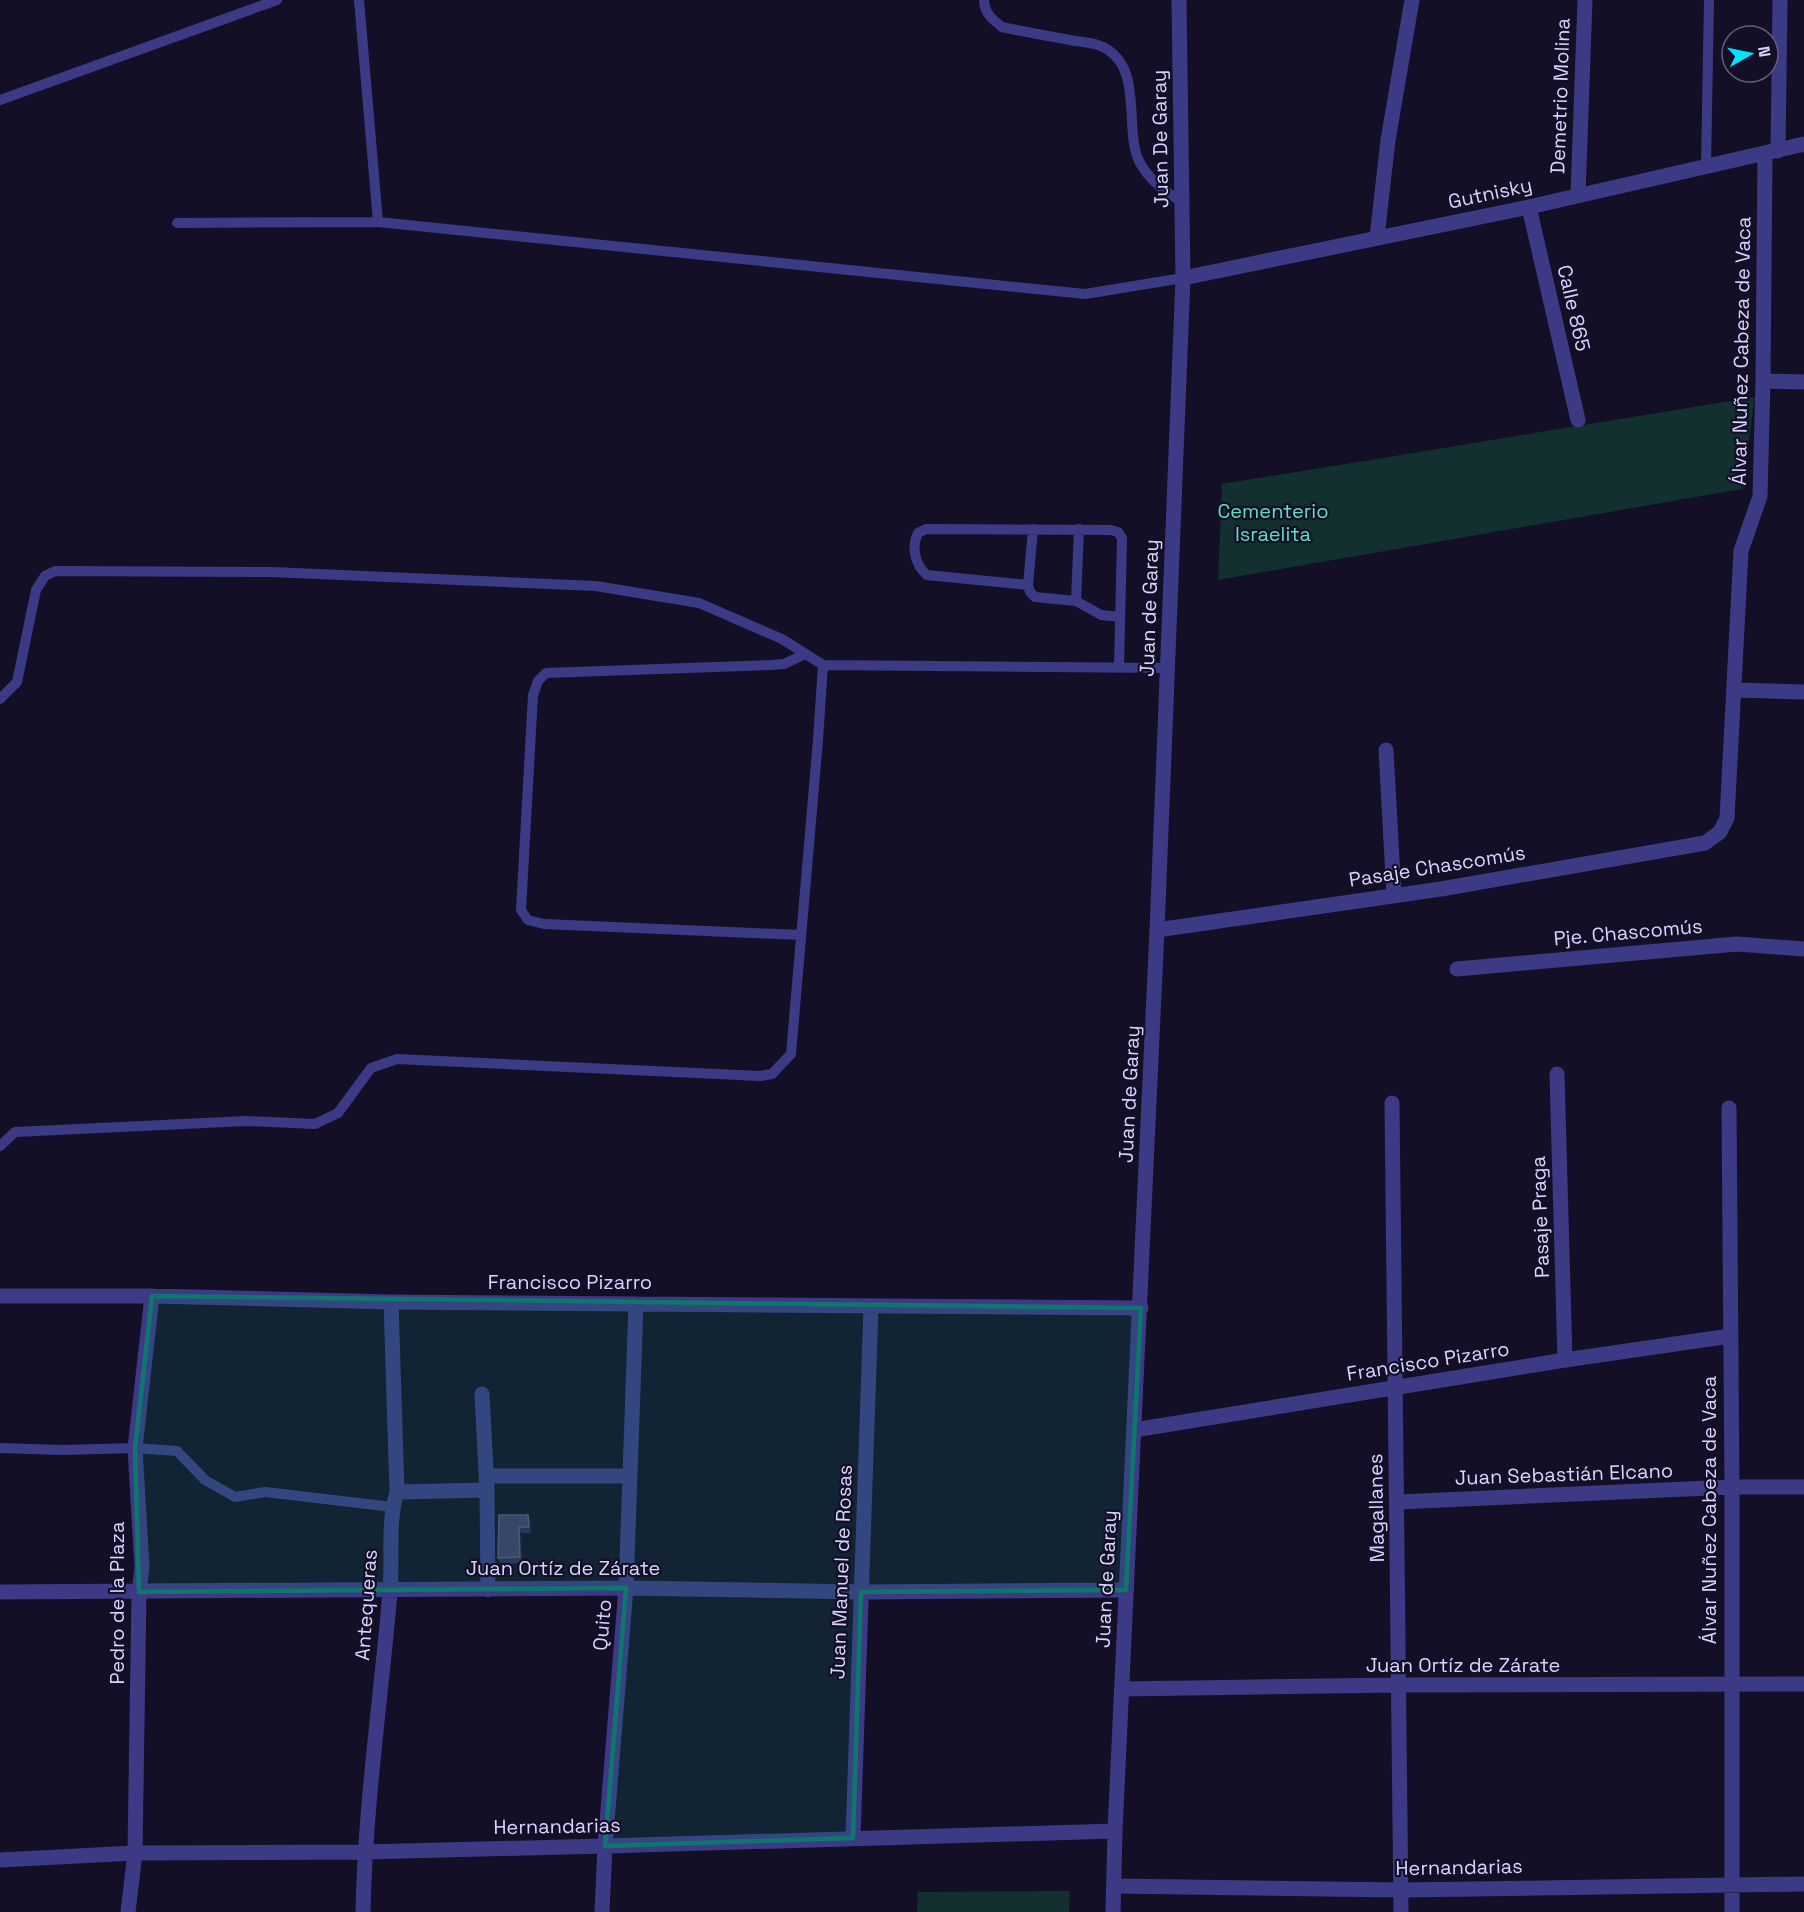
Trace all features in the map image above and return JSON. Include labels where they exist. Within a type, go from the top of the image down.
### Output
[{"type":"street","name":"Juan De Garay","points":[[1179,0],[1183,278]]},
{"type":"street","points":[[1377,237],[1388,141],[1412,0]]},
{"type":"street","name":"Demetrio Molina","points":[[1578,195],[1585,0]]},
{"type":"street","name":"Álvar Nuñez Cabeza de Vaca","points":[[1720,832],[1727,818],[1741,551],[1760,496],[1771,153],[1780,0]]},
{"type":"street","name":"Gutnisky","points":[[1183,278],[1530,207],[1804,144]]},
{"type":"street","name":"Calle 865","points":[[1530,207],[1578,420]]},
{"type":"street","name":"Juan de Garay","points":[[1113,1912],[1126,1590],[1141,1308],[1183,278]]},
{"type":"street","points":[[1763,381],[1804,382]]},
{"type":"street","points":[[1735,690],[1804,692]]},
{"type":"street","points":[[1386,750],[1394,895]]},
{"type":"street","name":"Pasaje Chascomús","points":[[1157,930],[1394,895],[1705,843],[1720,832]]},
{"type":"street","name":"Pje. Chascomús","points":[[1457,969],[1737,944],[1804,949]]},
{"type":"street","name":"Pasaje Praga","points":[[1557,1074],[1565,1360]]},
{"type":"street","name":"Magallanes","points":[[1392,1103],[1401,1912]]},
{"type":"street","name":"Álvar Nuñez Cabeza de Vaca","points":[[1729,1108],[1732,1912]]},
{"type":"street","name":"Francisco Pizarro","points":[[0,1296],[153,1296],[392,1302],[1141,1308]]},
{"type":"street","name":"Pedro de la Plaza","points":[[128,1912],[135,1853],[139,1592],[142,1567],[135,1448],[153,1296]]},
{"type":"street","name":"Antequeras","points":[[363,1912],[364,1852],[391,1589],[395,1499],[392,1302]]},
{"type":"street","name":"Quito","points":[[602,1912],[605,1846],[626,1588],[636,1304]]},
{"type":"street","name":"Juan Manuel de Rosas","points":[[853,1838],[871,1306]]},
{"type":"street","name":"Francisco Pizarro","points":[[1134,1430],[1565,1360],[1730,1336]]},
{"type":"street","points":[[482,1394],[487,1483],[488,1590]]},
{"type":"street","points":[[395,1499],[487,1483],[630,1476]]},
{"type":"street","name":"Juan Sebastián Elcano","points":[[1398,1502],[1732,1487],[1804,1487]]},
{"type":"street","name":"Juan Ortíz de Zárate","points":[[0,1592],[626,1588],[861,1592],[1126,1590]]},
{"type":"street","name":"Juan Ortíz de Zárate","points":[[1122,1689],[1398,1685],[1804,1684]]},
{"type":"street","name":"Hernandarias","points":[[0,1860],[135,1853],[364,1852],[1115,1831]]},
{"type":"street","name":"Hernandarias","points":[[1115,1886],[1401,1890],[1804,1884]]},
{"type":"lane","points":[[0,100],[277,0]]},
{"type":"lane","points":[[359,0],[378,222]]},
{"type":"lane","points":[[984,0],[990,17],[1002,27],[1099,46],[1115,56],[1125,72],[1130,90],[1138,160],[1165,192],[1182,202]]},
{"type":"lane","points":[[1706,166],[1709,0]]},
{"type":"lane","points":[[177,224],[378,222],[1085,294],[1183,278]]},
{"type":"lane","points":[[1028,585],[927,576],[920,570],[917,563],[914,542],[918,533],[926,529],[1079,529],[1118,532],[1122,538],[1119,668]]},
{"type":"lane","points":[[1033,529],[1028,585],[1030,592],[1035,597],[1076,601],[1101,615],[1120,617]]},
{"type":"lane","points":[[1076,601],[1079,529]]},
{"type":"lane","points":[[0,699],[17,682],[36,590],[45,576],[56,571],[271,572],[596,586],[699,603],[782,639],[823,666],[1167,668]]},
{"type":"lane","points":[[801,935],[544,924],[528,920],[521,910],[532,695],[537,681],[546,673],[777,665],[805,654]]},
{"type":"lane","points":[[0,1146],[15,1132],[38,1130],[246,1121],[315,1124],[338,1113],[371,1068],[397,1059],[760,1076],[772,1074],[791,1054],[823,666]]},
{"type":"lane","points":[[0,1448],[62,1450],[135,1448],[177,1451],[205,1480],[235,1497],[265,1492],[395,1499]]},
{"type":"highlighted area","points":[[152,1296],[1141,1308],[1126,1590],[861,1592],[853,1838],[605,1846],[626,1588],[139,1592],[135,1448]]},
{"type":"green space","name":"Cementerio Israelita","points":[[1755,397],[1742,489],[1218,580],[1222,484]]},
{"type":"green space","points":[[1070,1891],[1069,1912],[917,1912],[918,1892]]},
{"type":"building","points":[[499,1515],[528,1515],[529,1527],[519,1527],[520,1557],[498,1558]]}]
